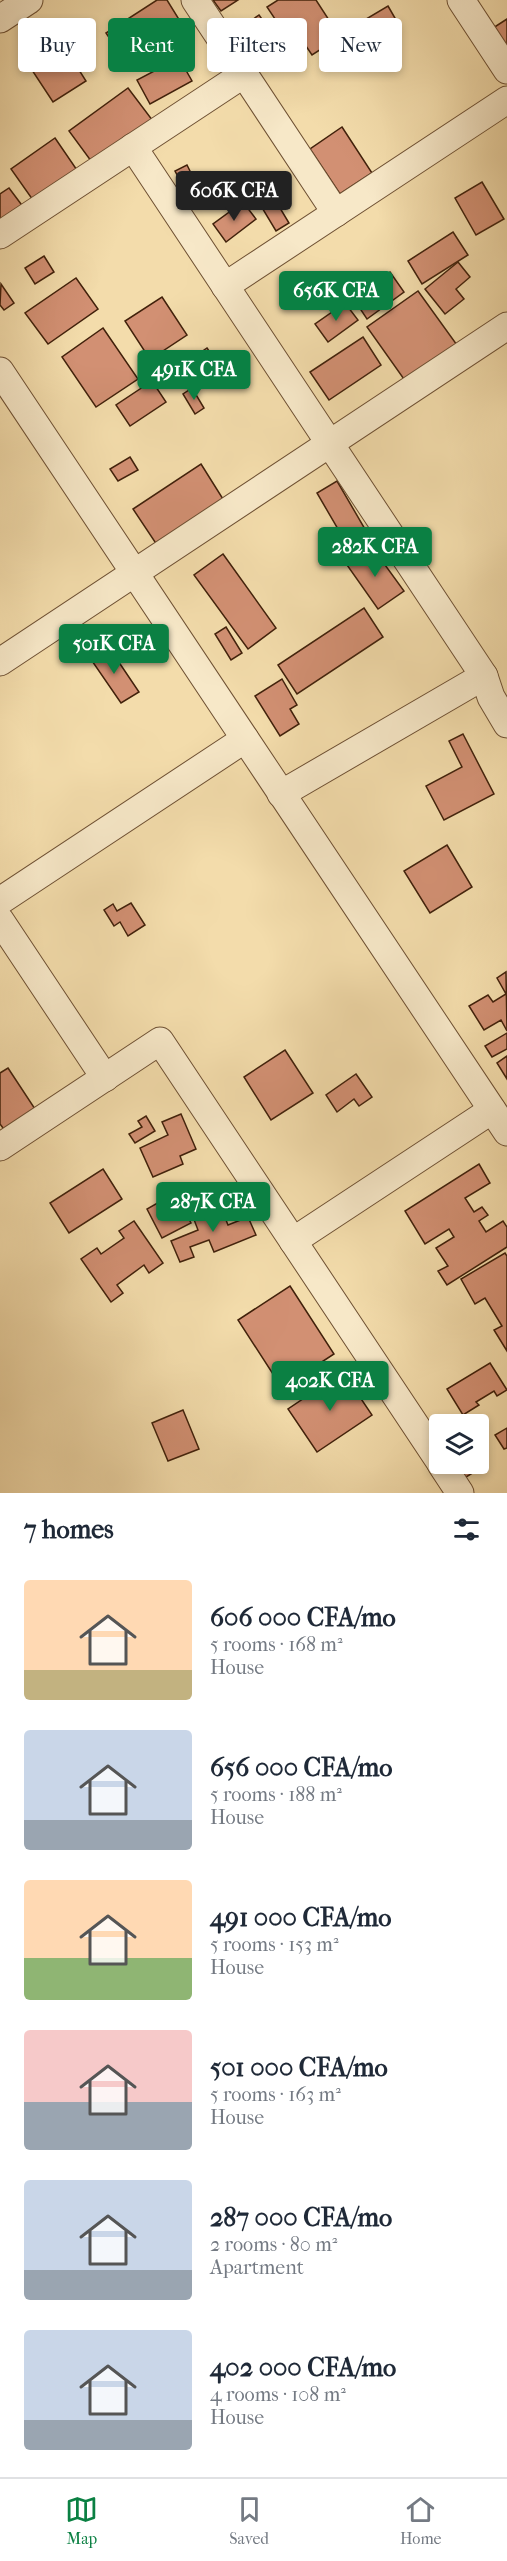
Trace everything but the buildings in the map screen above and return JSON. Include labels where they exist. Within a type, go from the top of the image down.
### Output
[{"type":"street","points":[[195,0],[336,213]]},
{"type":"street","points":[[461,0],[507,70]]},
{"type":"street","points":[[0,236],[244,74]]},
{"type":"street","points":[[225,286],[507,100]]},
{"type":"street","points":[[133,147],[484,676],[491,697],[507,724]]},
{"type":"street","points":[[0,662],[507,326]]},
{"type":"street","points":[[0,370],[507,1132]]},
{"type":"street","points":[[281,794],[484,676]]},
{"type":"street","points":[[0,901],[245,739]]},
{"type":"street","points":[[0,920],[105,1078]]},
{"type":"street","points":[[0,1147],[160,1041],[429,1446]]},
{"type":"street","points":[[293,1241],[492,1110]]},
{"type":"street","points":[[447,1474],[460,1493]]}]
